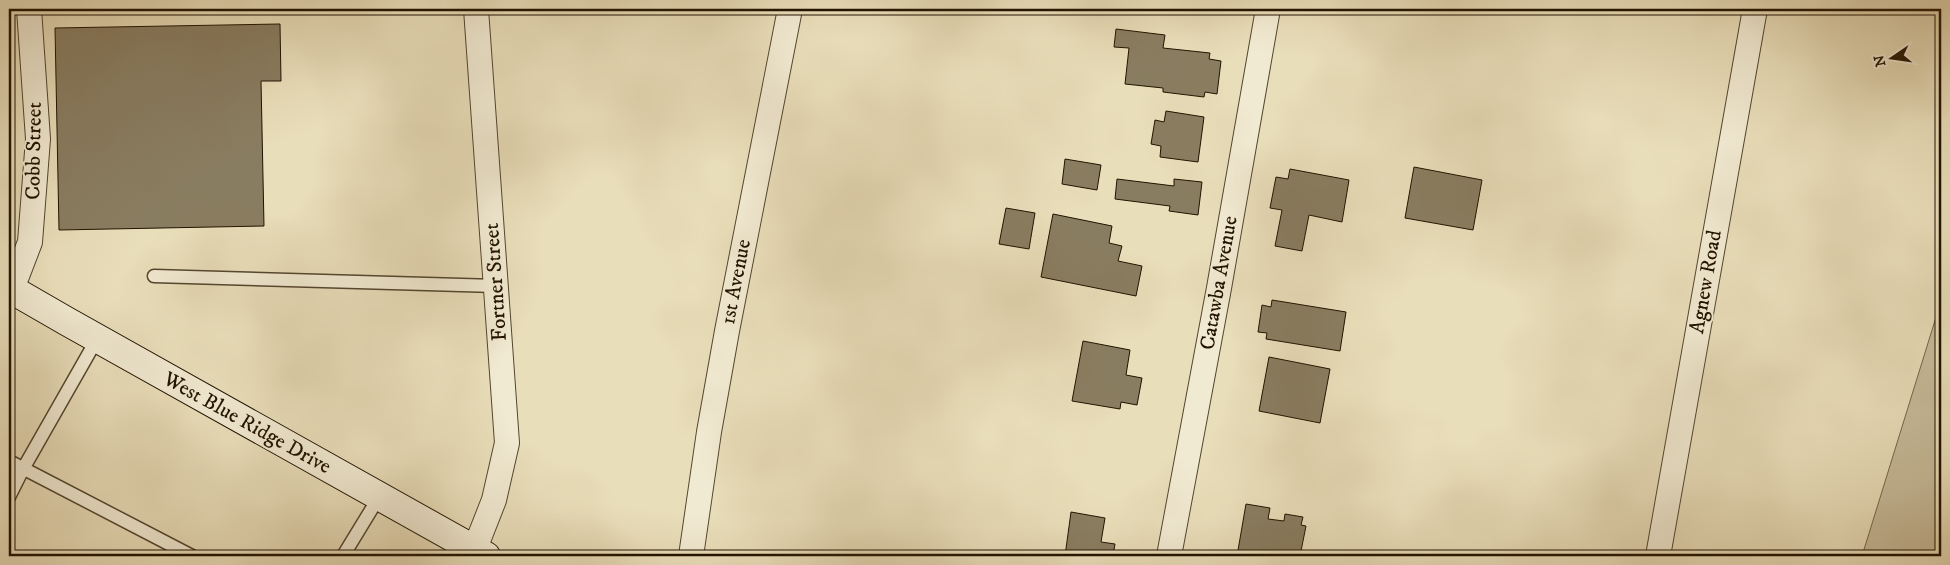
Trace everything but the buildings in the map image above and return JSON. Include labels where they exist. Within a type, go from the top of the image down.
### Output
[{"type":"main road","name":"West Blue Ridge Drive","points":[[10,288],[97,339],[379,496],[478,554]]},
{"type":"street","name":"Cobb Street","points":[[10,288],[30,242],[38,139],[29,9]]},
{"type":"street","name":"Fortner Street","points":[[476,9],[507,443],[494,500],[478,554]]},
{"type":"street","name":"1st Avenue","points":[[691,556],[709,432],[727,331],[790,9]]},
{"type":"street","name":"Catawba Avenue","points":[[1169,556],[1221,278],[1268,9]]},
{"type":"street","name":"Agnew Road","points":[[1658,556],[1755,9]]},
{"type":"lane","points":[[154,276],[496,286]]},
{"type":"lane","points":[[9,497],[97,339]]},
{"type":"lane","points":[[9,460],[192,556]]},
{"type":"lane","points":[[343,556],[379,496]]},
{"type":"shaded area","points":[[1941,301],[1941,556],[1862,556]]}]
